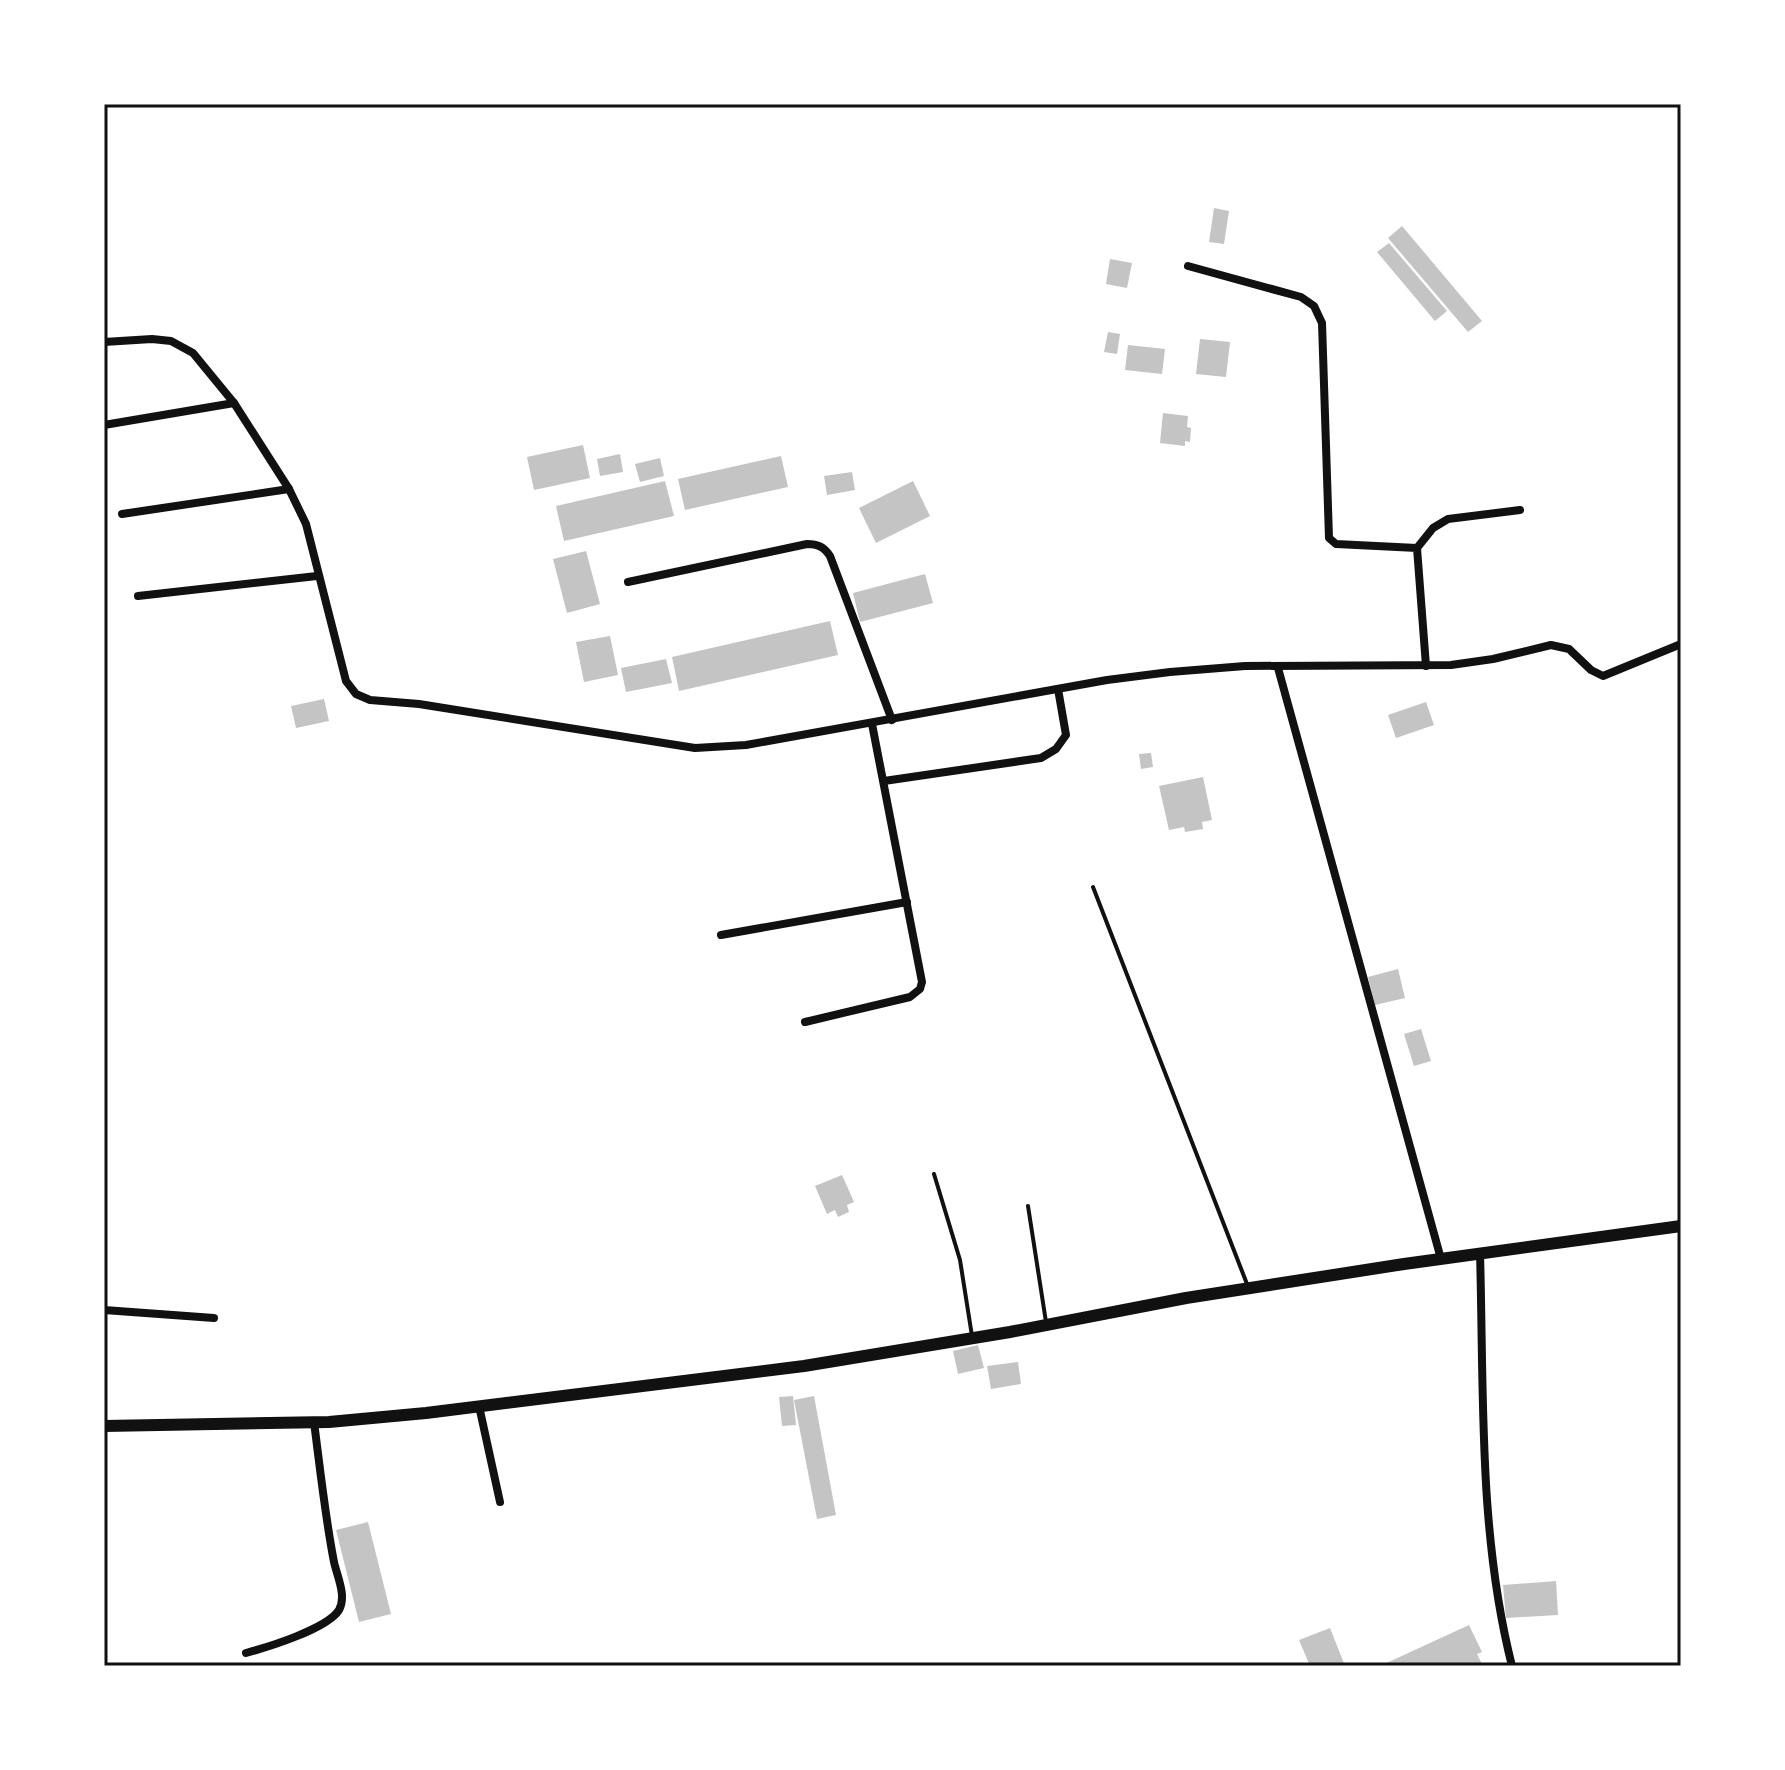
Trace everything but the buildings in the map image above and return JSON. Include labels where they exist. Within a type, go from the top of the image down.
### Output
[{"type":"main road","points":[[104,1426],[314,1422],[479,1406],[804,1366],[1186,1298],[1681,1226]]},
{"type":"street","points":[[1188,266],[1301,297],[1314,306],[1322,323],[1329,538],[1336,544],[1417,548]]},
{"type":"street","points":[[104,342],[171,341],[193,353],[234,403],[289,489],[306,524],[346,681],[356,694],[370,700],[419,704],[695,748],[746,745],[1170,672],[1245,666],[1468,664],[1551,645],[1576,653],[1591,670],[1603,676],[1681,644]]},
{"type":"street","points":[[104,425],[234,403]]},
{"type":"street","points":[[122,514],[289,489]]},
{"type":"street","points":[[1426,666],[1417,548],[1433,528],[1448,519],[1520,510]]},
{"type":"street","points":[[628,582],[807,544],[824,548],[830,556],[892,720]]},
{"type":"street","points":[[138,596],[317,576]]},
{"type":"street","points":[[1278,668],[1441,1259]]},
{"type":"street","points":[[884,781],[1041,758],[1056,749],[1066,735],[1058,689]]},
{"type":"street","points":[[805,1022],[910,997],[920,989],[922,982],[872,724]]},
{"type":"street","points":[[721,935],[907,902]]},
{"type":"street","points":[[1480,1253],[1485,1491],[1512,1666]]},
{"type":"street","points":[[104,1310],[214,1318]]},
{"type":"street","points":[[479,1406],[500,1502]]},
{"type":"street","points":[[246,1653],[285,1642],[332,1618],[341,1607],[343,1596],[334,1560],[314,1422]]},
{"type":"lane","points":[[1093,887],[1249,1290]]},
{"type":"lane","points":[[934,1174],[960,1260],[973,1338]]},
{"type":"lane","points":[[1028,1206],[1046,1324]]}]
